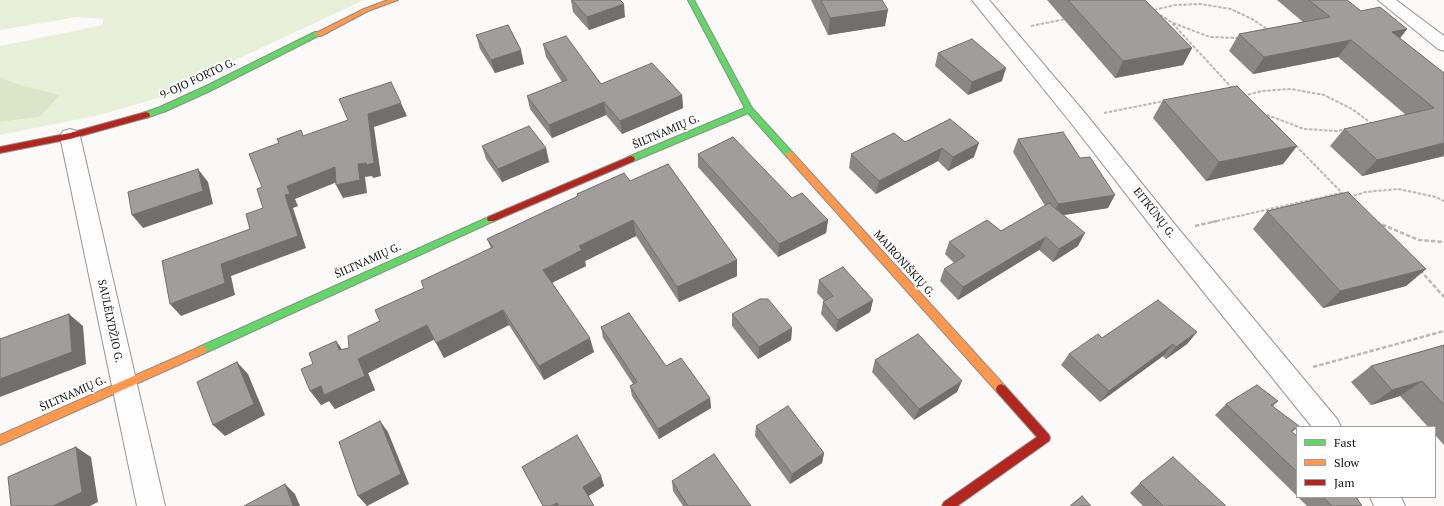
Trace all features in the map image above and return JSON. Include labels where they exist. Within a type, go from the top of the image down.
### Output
[{"type":"street","name":"9-OJO FORTO G.","points":[[0,150],[70,136],[123,122],[163,108],[207,89],[366,10],[395,0]]},
{"type":"street","name":"MAIRONIŠKIŲ G.","points":[[691,0],[748,109],[1045,438],[948,506]]},
{"type":"street","name":"EITKŪNŲ G.","points":[[980,0],[1078,118],[1169,233],[1327,426]]},
{"type":"street","points":[[1386,0],[1444,45]]},
{"type":"street","name":"ŠILTNAMIŲ G.","points":[[0,440],[491,219],[748,109]]},
{"type":"street","name":"SAULĖLYDŽIO G.","points":[[70,136],[151,506]]},
{"type":"street","points":[[1385,498],[1391,506]]},
{"type":"path","points":[[1154,10],[1175,5],[1201,4],[1230,8],[1254,20],[1270,32],[1262,33]]},
{"type":"path","points":[[1150,7],[1171,22],[1237,92]]},
{"type":"path","points":[[1005,30],[1068,19]]},
{"type":"path","points":[[1171,22],[1210,37],[1239,38]]},
{"type":"path","points":[[1247,100],[1242,96],[1262,91],[1291,89],[1310,92],[1324,95],[1352,109],[1371,123]]},
{"type":"path","points":[[1078,118],[1170,100]]},
{"type":"path","points":[[1257,109],[1278,126],[1352,203]]},
{"type":"path","points":[[1262,113],[1304,129],[1337,131],[1351,128]]},
{"type":"path","points":[[1364,125],[1378,122]]},
{"type":"path","points":[[1346,198],[1366,192],[1398,189],[1436,197],[1444,201]]},
{"type":"path","points":[[1169,233],[1341,192]]},
{"type":"path","points":[[1381,228],[1373,220],[1419,240],[1444,242]]},
{"type":"path","points":[[1417,266],[1444,297]]},
{"type":"path","points":[[1285,374],[1444,331]]},
{"type":"green space","points":[[0,0],[364,0],[210,72],[161,97],[100,115],[0,135],[0,122],[40,117],[60,95],[21,85],[0,77],[0,46],[103,25],[103,19],[77,17],[0,30]]},
{"type":"green space","points":[[0,77],[21,85],[60,95],[40,117],[0,122]]},
{"type":"building","points":[[572,0],[620,0],[624,4],[587,17]]},
{"type":"building","points":[[821,0],[882,0],[888,10],[830,18]]},
{"type":"building","points":[[1068,0],[1145,0],[1192,48],[1123,61]]},
{"type":"building","points":[[1309,0],[1347,0],[1361,11],[1380,7],[1407,29],[1392,32],[1444,73],[1444,143],[1377,160],[1344,129],[1434,108],[1351,40],[1264,57],[1239,34],[1330,17]]},
{"type":"building","points":[[508,25],[521,50],[491,60],[476,35]]},
{"type":"building","points":[[566,36],[601,84],[652,63],[682,95],[620,121],[604,102],[549,125],[527,96],[567,80],[543,44]]},
{"type":"building","points":[[972,39],[1006,68],[972,82],[938,53]]},
{"type":"building","points":[[391,82],[401,103],[368,114],[374,163],[367,165],[366,163],[358,164],[360,180],[336,185],[335,167],[287,186],[290,194],[285,195],[298,236],[221,264],[225,283],[170,304],[162,261],[250,229],[246,214],[263,208],[257,189],[262,187],[249,154],[279,143],[277,139],[301,130],[303,136],[348,120],[339,99]]},
{"type":"building","points":[[1237,86],[1297,146],[1219,162],[1163,100]]},
{"type":"building","points":[[950,119],[979,143],[953,157],[942,148],[879,181],[851,154],[894,133],[905,142]]},
{"type":"building","points":[[529,126],[546,148],[498,169],[482,146]]},
{"type":"building","points":[[1063,132],[1080,158],[1090,157],[1115,195],[1058,204],[1018,139]]},
{"type":"building","points":[[733,137],[792,198],[802,193],[828,220],[779,244],[698,154]]},
{"type":"building","points":[[668,164],[737,260],[677,287],[633,220],[579,246],[582,250],[543,270],[590,338],[539,366],[503,310],[436,343],[427,325],[358,359],[365,376],[324,395],[321,386],[310,391],[301,369],[313,364],[309,353],[336,341],[339,350],[349,348],[348,336],[380,321],[375,310],[424,288],[421,281],[493,247],[487,239],[578,196],[577,194],[624,173],[630,181]]},
{"type":"building","points":[[198,169],[203,191],[132,215],[128,192]]},
{"type":"building","points":[[1348,192],[1426,269],[1340,291],[1267,211]]},
{"type":"building","points":[[1049,203],[1085,233],[1059,249],[1046,237],[963,287],[944,269],[965,256],[949,242],[987,220],[1001,231]]},
{"type":"building","points":[[843,267],[873,300],[838,320],[823,302],[833,296],[819,280]]},
{"type":"building","points":[[760,299],[768,299],[792,328],[759,347],[732,314]]},
{"type":"building","points":[[1158,300],[1197,332],[1176,347],[1173,344],[1109,391],[1069,354],[1098,334],[1102,338]]},
{"type":"building","points":[[629,313],[666,366],[681,358],[710,398],[658,429],[630,386],[637,382],[601,327]]},
{"type":"building","points":[[69,314],[72,352],[0,379],[0,339]]},
{"type":"building","points":[[918,334],[962,381],[919,409],[875,360]]},
{"type":"building","points":[[1444,345],[1444,405],[1422,381],[1392,390],[1371,366]]},
{"type":"building","points":[[237,362],[254,404],[213,425],[197,382]]},
{"type":"building","points":[[1257,385],[1278,401],[1271,405],[1299,426],[1296,426],[1296,428],[1291,431],[1296,435],[1296,471],[1226,404]]},
{"type":"building","points":[[788,406],[824,453],[792,474],[756,426]]},
{"type":"building","points":[[380,421],[401,474],[358,496],[339,442]]},
{"type":"building","points":[[577,435],[601,476],[583,487],[594,506],[559,506],[557,503],[551,506],[543,506],[522,467]]},
{"type":"building","points":[[76,447],[82,492],[53,506],[11,506],[8,477]]},
{"type":"building","points":[[714,454],[751,506],[688,506],[672,481]]},
{"type":"building","points":[[1173,457],[1226,506],[1163,506],[1140,483]]},
{"type":"building","points":[[285,484],[293,506],[244,506]]},
{"type":"building","points":[[1082,496],[1091,506],[1070,506]]},
{"type":"building","points":[[1324,498],[1357,498],[1362,506],[1332,506]]},
{"type":"traffic: fast","points":[[691,0],[749,109],[790,155]]},
{"type":"traffic: fast","points":[[146,115],[207,89],[318,34]]},
{"type":"traffic: fast","points":[[631,159],[749,109]]},
{"type":"traffic: fast","points":[[202,350],[491,219]]},
{"type":"traffic: slow","points":[[318,34],[366,10],[395,0]]},
{"type":"traffic: slow","points":[[790,155],[1001,389]]},
{"type":"traffic: slow","points":[[0,440],[202,350]]},
{"type":"traffic: jam","points":[[0,150],[70,136],[146,115]]},
{"type":"traffic: jam","points":[[491,219],[631,159]]},
{"type":"traffic: jam","points":[[948,506],[1045,438],[1001,389]]}]
